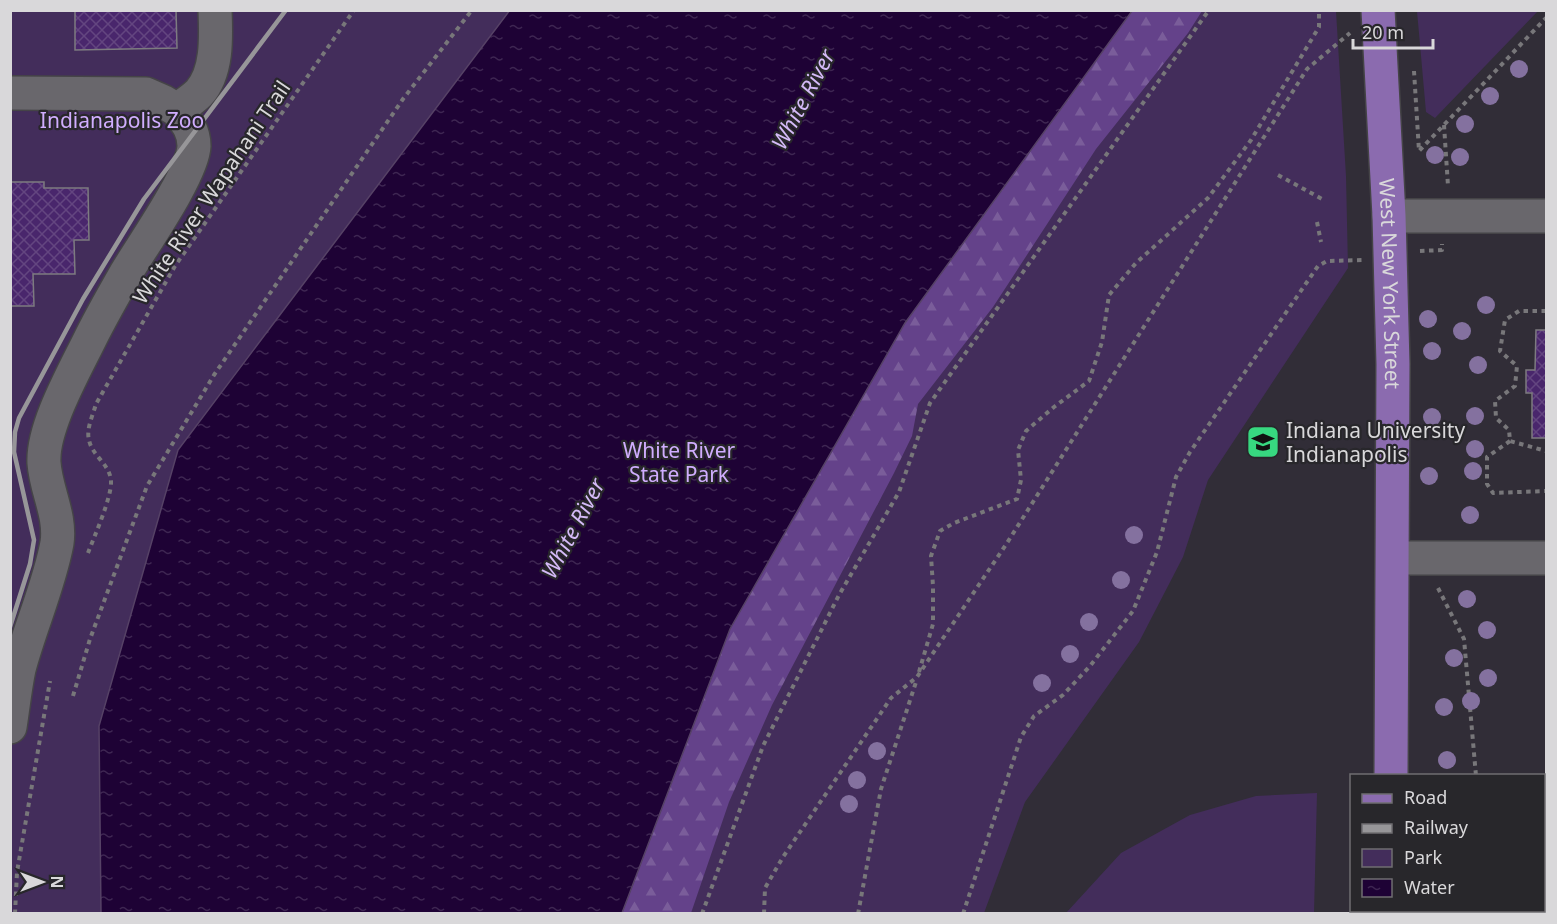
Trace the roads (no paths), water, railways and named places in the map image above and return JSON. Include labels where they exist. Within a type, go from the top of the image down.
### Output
[{"type":"main road","name":"West New York Street","points":[[1378,10],[1389,216],[1393,375],[1391,774]]},
{"type":"street","points":[[177,110],[200,92],[208,75],[216,51],[215,10]]},
{"type":"street","points":[[10,93],[146,94],[177,110],[190,127],[194,146],[190,160],[172,197],[92,335],[46,438],[45,476],[57,516],[57,542],[19,670],[10,727]]},
{"type":"street","points":[[1389,216],[1546,216]]},
{"type":"street","points":[[1393,558],[1546,558]]},
{"type":"water","name":"White River","points":[[510,10],[1132,11],[905,323],[730,629],[622,913],[101,913],[99,726],[178,450]]},
{"type":"railway","points":[[10,627],[30,564],[34,540],[14,452],[15,432],[19,418],[83,299],[144,199],[286,10]]},
{"type":"place","name":"Indiana University Indianapolis","points":[[1263,442]]},
{"type":"park label","name":"Indianapolis Zoo","points":[[122,120]]},
{"type":"park label","name":"White River State Park","points":[[679,462]]}]
